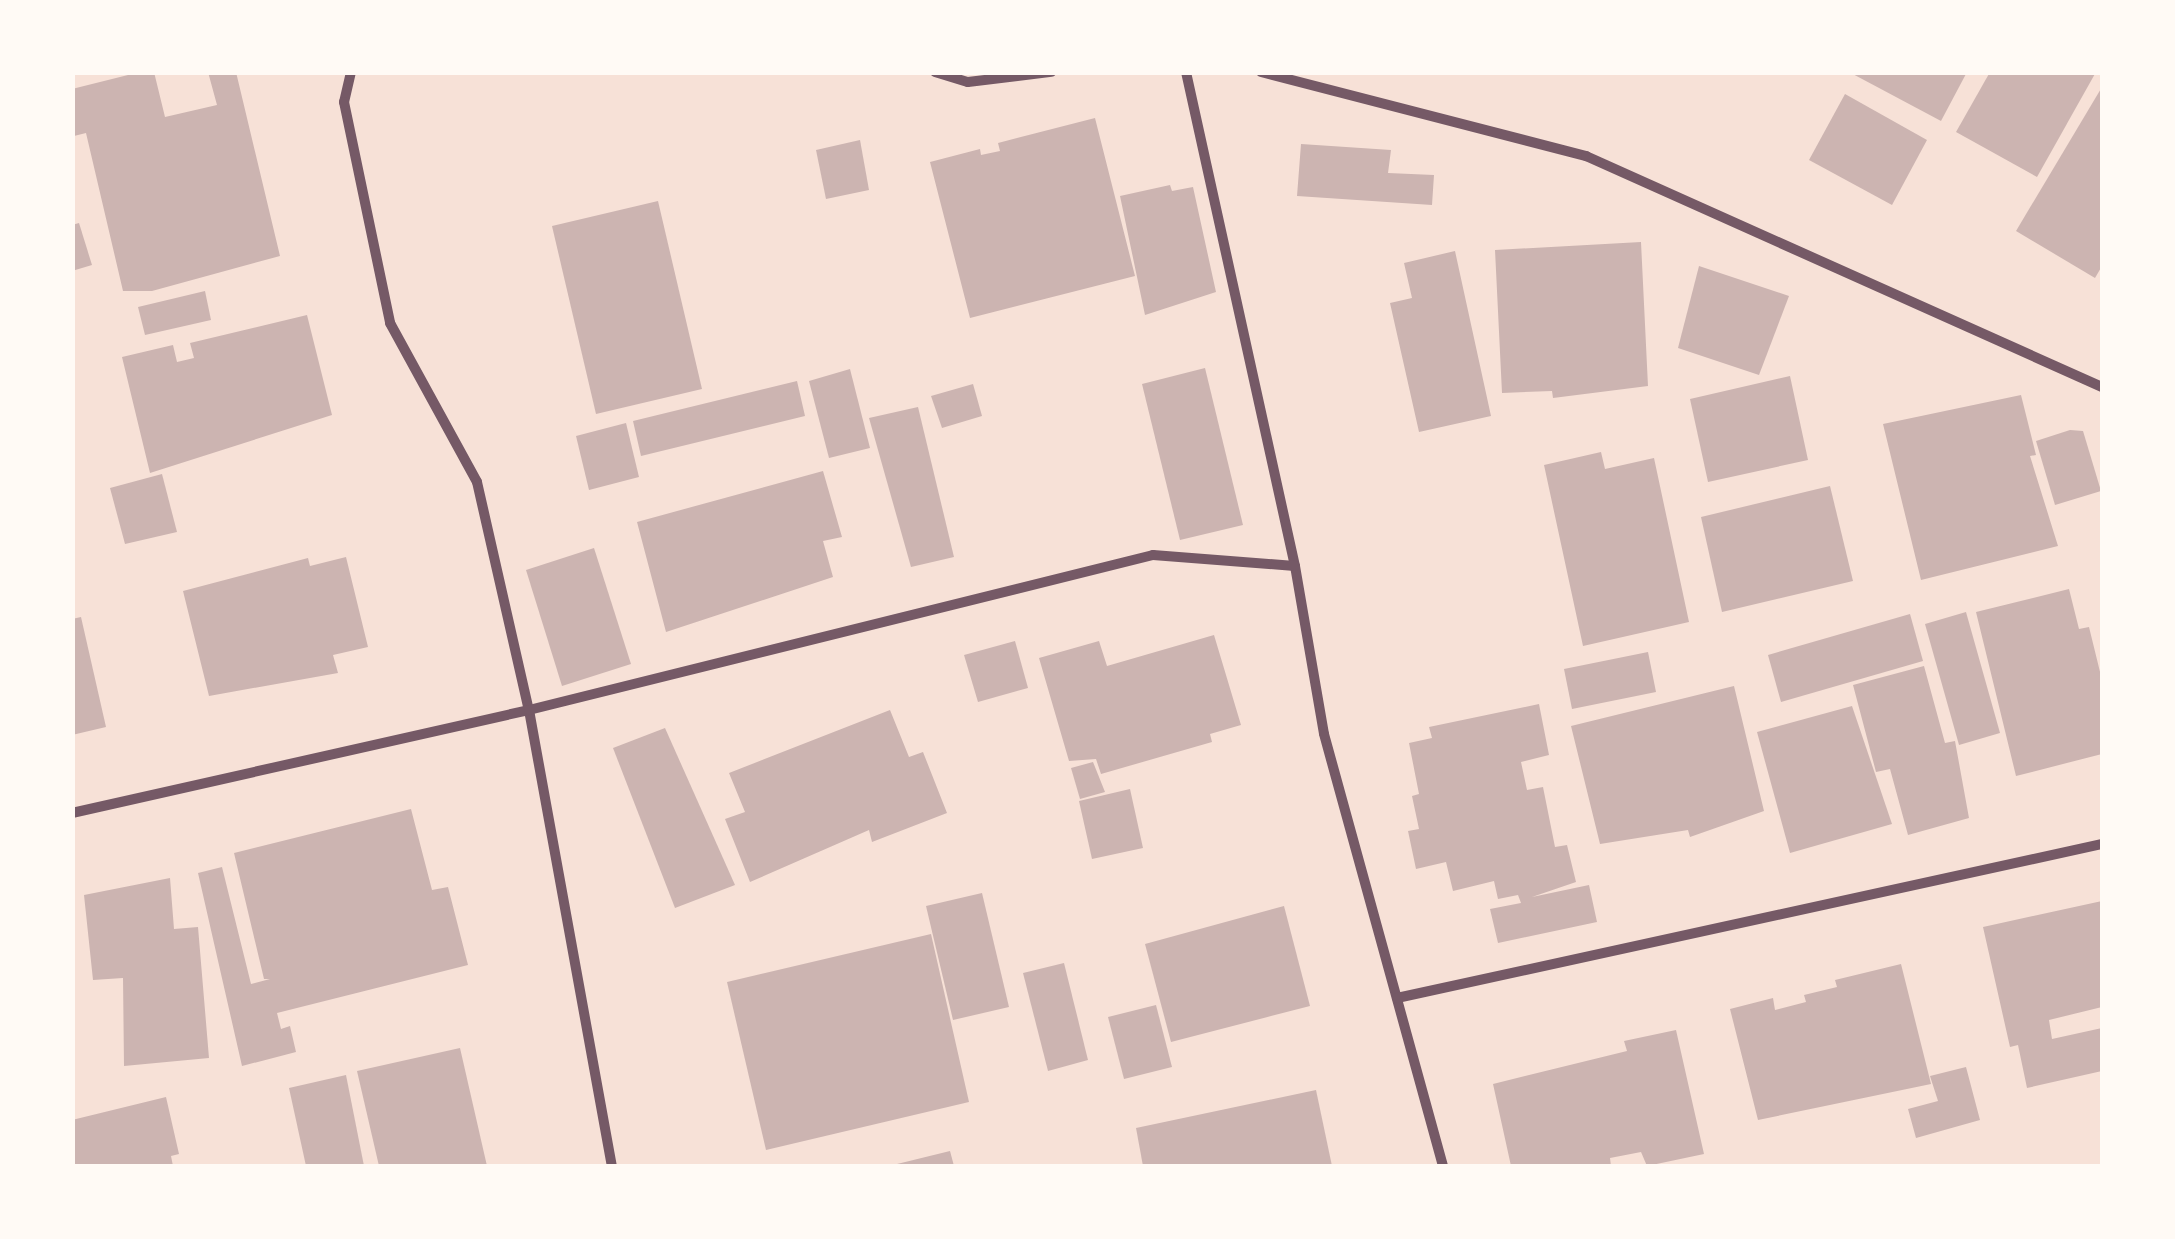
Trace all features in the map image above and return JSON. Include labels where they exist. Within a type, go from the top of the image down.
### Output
[{"type":"street","points":[[352,72],[344,102],[390,323],[477,482],[529,710],[612,1166]]},
{"type":"street","points":[[936,72],[968,82],[1050,72]]},
{"type":"street","points":[[1186,72],[1295,566],[1324,734],[1443,1166]]},
{"type":"street","points":[[1261,72],[1292,74],[1586,156],[2102,386]]},
{"type":"street","points":[[72,813],[529,710],[1153,556],[1295,566]]},
{"type":"street","points":[[1397,998],[2102,844]]},
{"type":"building","points":[[154,72],[165,117],[217,105],[208,72],[236,72],[280,256],[152,291],[123,291],[86,133],[74,136],[72,89]]},
{"type":"building","points":[[1849,72],[1967,72],[1941,121]]},
{"type":"building","points":[[1990,72],[2096,72],[2037,177],[1956,132]]},
{"type":"building","points":[[2102,87],[2102,266],[2095,278],[2016,231]]},
{"type":"building","points":[[1845,94],[1927,140],[1892,205],[1809,160]]},
{"type":"building","points":[[1095,118],[1135,276],[970,318],[930,162],[980,149],[981,155],[1000,151],[998,143]]},
{"type":"building","points":[[860,140],[869,190],[826,199],[816,150]]},
{"type":"building","points":[[1301,144],[1391,150],[1388,173],[1434,175],[1432,205],[1297,196]]},
{"type":"building","points":[[1170,185],[1172,191],[1193,187],[1216,292],[1145,315],[1120,196]]},
{"type":"building","points":[[658,201],[702,389],[596,414],[552,226]]},
{"type":"building","points":[[79,223],[92,265],[72,271],[72,225]]},
{"type":"building","points":[[1641,242],[1648,386],[1553,398],[1552,391],[1502,393],[1495,250]]},
{"type":"building","points":[[1455,251],[1491,416],[1419,432],[1390,303],[1412,298],[1404,263]]},
{"type":"building","points":[[1699,266],[1789,296],[1759,375],[1678,348]]},
{"type":"building","points":[[205,291],[211,320],[145,335],[138,307]]},
{"type":"building","points":[[307,315],[332,415],[150,473],[122,357],[173,345],[177,362],[194,358],[190,343]]},
{"type":"building","points":[[1205,368],[1243,525],[1180,540],[1142,384]]},
{"type":"building","points":[[850,369],[870,448],[829,458],[809,381]]},
{"type":"building","points":[[1790,376],[1808,460],[1708,482],[1690,399]]},
{"type":"building","points":[[797,381],[805,416],[641,456],[633,421]]},
{"type":"building","points":[[973,384],[982,416],[942,428],[931,396]]},
{"type":"building","points":[[2021,395],[2036,455],[2030,456],[2058,546],[1921,580],[1883,424]]},
{"type":"building","points":[[918,407],[954,557],[911,567],[869,418]]},
{"type":"building","points":[[626,423],[639,477],[589,490],[576,436]]},
{"type":"building","points":[[2070,430],[2083,431],[2101,491],[2055,505],[2036,441]]},
{"type":"building","points":[[1601,452],[1605,469],[1654,458],[1689,622],[1583,646],[1544,465]]},
{"type":"building","points":[[823,471],[842,537],[823,541],[833,577],[666,632],[637,522]]},
{"type":"building","points":[[162,474],[177,532],[125,544],[110,488]]},
{"type":"building","points":[[1830,486],[1853,581],[1722,612],[1701,517]]},
{"type":"building","points":[[594,548],[631,664],[562,686],[526,570]]},
{"type":"building","points":[[346,557],[368,647],[333,655],[338,673],[209,696],[183,591],[308,558],[310,566]]},
{"type":"building","points":[[2069,589],[2079,629],[2089,627],[2102,680],[2102,754],[2016,776],[1976,612]]},
{"type":"building","points":[[1966,612],[2000,733],[1959,745],[1925,624]]},
{"type":"building","points":[[1910,614],[1923,661],[1781,702],[1768,655]]},
{"type":"building","points":[[81,617],[106,727],[72,735],[72,619]]},
{"type":"building","points":[[1214,635],[1241,725],[1210,734],[1212,742],[1101,774],[1096,759],[1069,761],[1039,658],[1099,641],[1107,666]]},
{"type":"building","points":[[1015,641],[1028,688],[978,702],[964,655]]},
{"type":"building","points":[[1648,652],[1656,692],[1572,709],[1564,669]]},
{"type":"building","points":[[1924,666],[1945,743],[1955,741],[1969,818],[1908,835],[1890,769],[1876,772],[1853,685]]},
{"type":"building","points":[[1734,686],[1764,811],[1690,837],[1688,830],[1600,844],[1571,726]]},
{"type":"building","points":[[1539,704],[1549,755],[1521,762],[1527,790],[1543,787],[1555,847],[1567,845],[1576,882],[1532,897],[1589,885],[1597,922],[1498,943],[1490,909],[1521,903],[1518,895],[1498,899],[1494,881],[1453,891],[1446,862],[1416,869],[1408,831],[1419,829],[1412,796],[1419,794],[1409,743],[1432,738],[1429,727]]},
{"type":"building","points":[[1852,706],[1892,824],[1790,853],[1757,732]]},
{"type":"building","points":[[890,710],[909,757],[923,752],[947,813],[872,842],[869,830],[750,882],[725,819],[745,812],[729,773]]},
{"type":"building","points":[[665,728],[735,885],[675,908],[613,748]]},
{"type":"building","points":[[1093,762],[1105,792],[1080,799],[1071,768]]},
{"type":"building","points":[[1130,789],[1143,848],[1092,859],[1079,801]]},
{"type":"building","points":[[411,809],[432,890],[448,887],[468,965],[277,1013],[281,1029],[290,1026],[296,1052],[242,1066],[198,873],[222,867],[251,984],[270,979],[264,979],[234,853]]},
{"type":"building","points":[[170,878],[174,929],[198,927],[209,1058],[124,1066],[123,978],[93,980],[84,895]]},
{"type":"building","points":[[982,893],[1009,1007],[953,1020],[926,906]]},
{"type":"building","points":[[2102,901],[2102,1007],[2049,1020],[2052,1039],[2102,1028],[2102,1071],[2027,1088],[2018,1045],[2010,1047],[1983,927]]},
{"type":"building","points":[[1284,906],[1310,1006],[1171,1042],[1145,944]]},
{"type":"building","points":[[931,934],[969,1102],[766,1150],[727,982]]},
{"type":"building","points":[[1064,963],[1088,1060],[1048,1071],[1023,973]]},
{"type":"building","points":[[1901,964],[1931,1084],[1758,1120],[1730,1009],[1773,998],[1775,1010],[1806,1002],[1804,995],[1837,987],[1835,980]]},
{"type":"building","points":[[1156,1005],[1172,1067],[1124,1079],[1108,1017]]},
{"type":"building","points":[[1676,1030],[1704,1154],[1647,1166],[1641,1152],[1610,1158],[1611,1166],[1511,1166],[1493,1084],[1627,1051],[1624,1041]]},
{"type":"building","points":[[460,1048],[487,1166],[379,1166],[357,1071]]},
{"type":"building","points":[[1966,1067],[1980,1120],[1916,1138],[1908,1109],[1938,1101],[1930,1076]]},
{"type":"building","points":[[346,1075],[364,1166],[306,1166],[289,1088]]},
{"type":"building","points":[[1316,1090],[1332,1166],[1143,1166],[1136,1128]]},
{"type":"building","points":[[166,1097],[179,1154],[171,1156],[173,1166],[72,1166],[72,1120]]},
{"type":"building","points":[[950,1151],[954,1166],[893,1166],[893,1165]]}]
